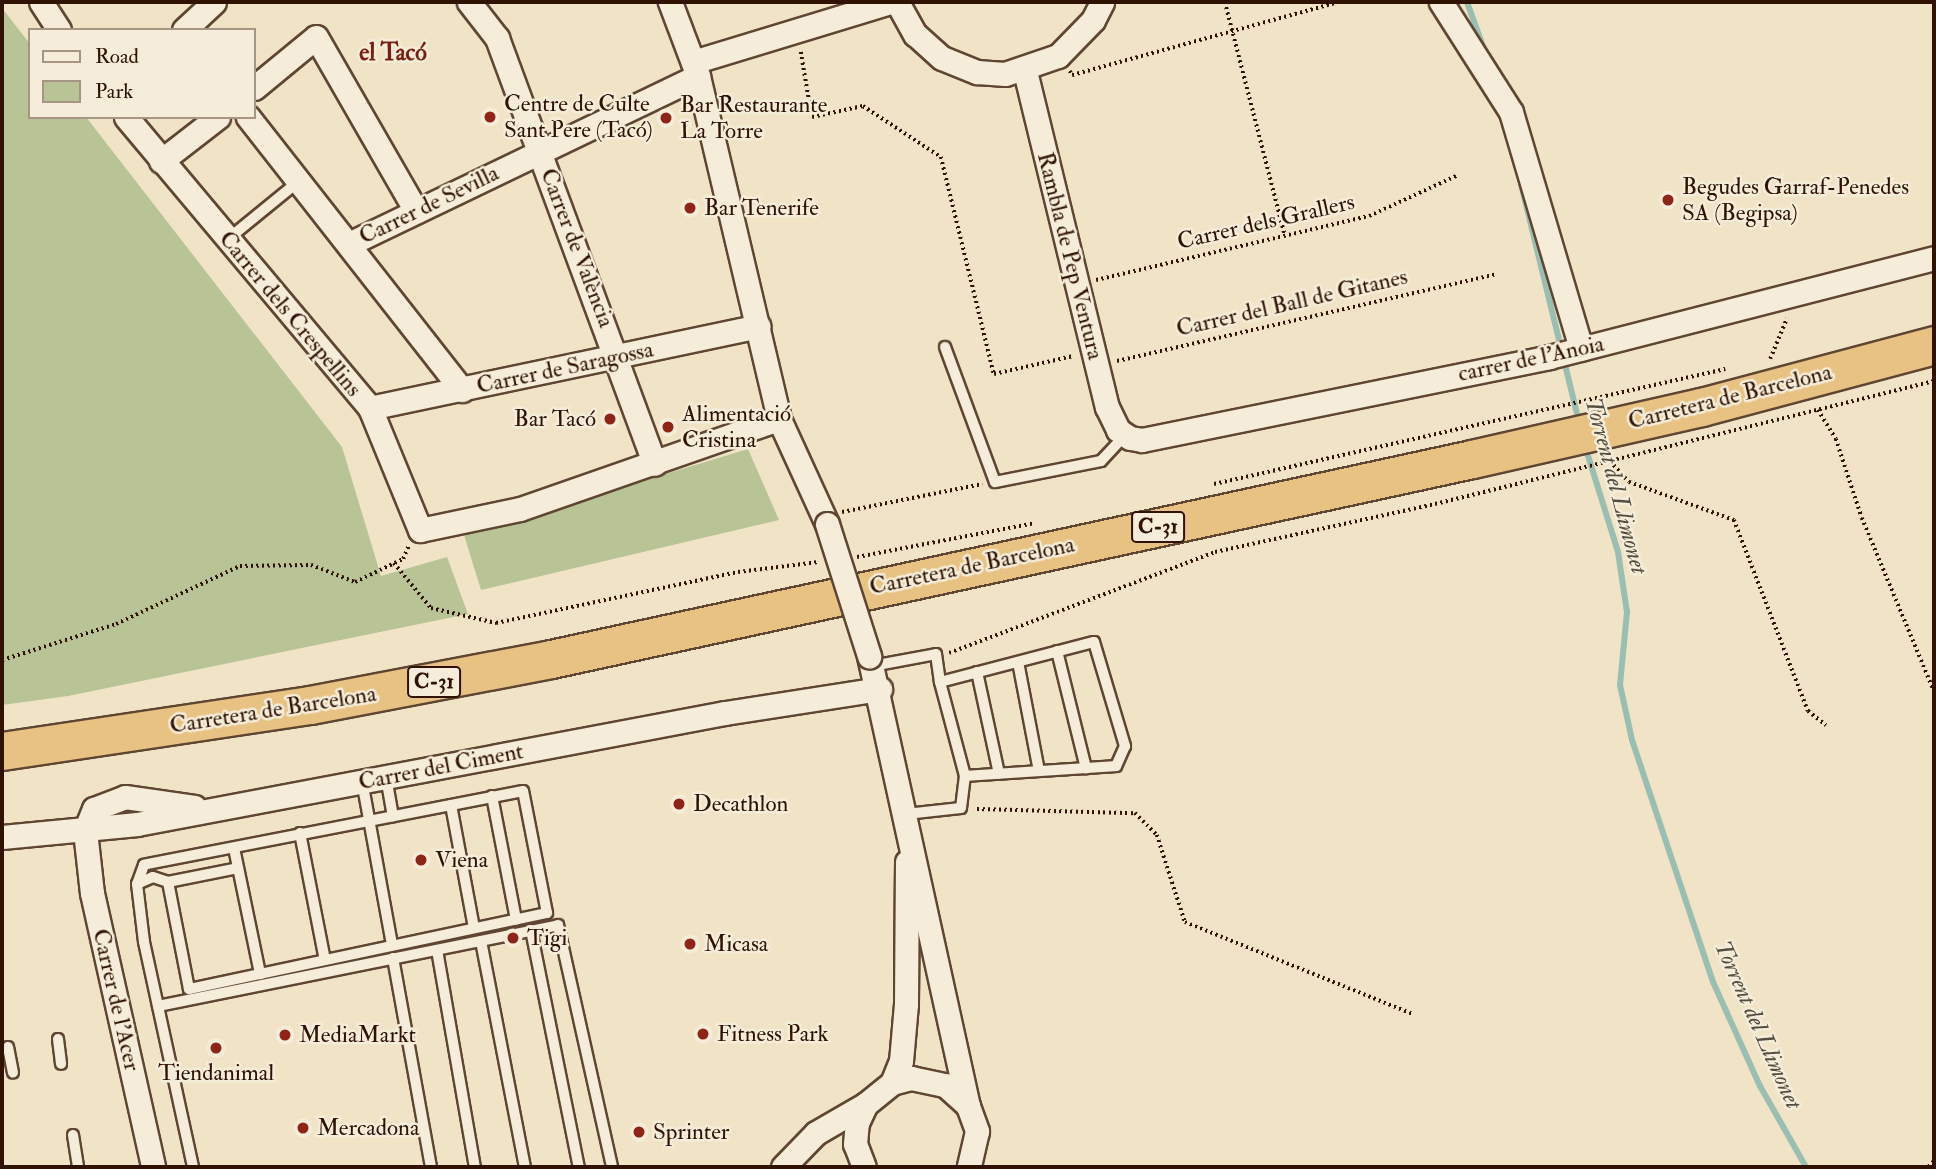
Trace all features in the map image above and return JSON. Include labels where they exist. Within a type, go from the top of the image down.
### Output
[{"type":"highway","name":"Carretera de Barcelona","points":[[2,751],[120,736],[551,659],[1472,459],[1700,407],[1934,345]]},
{"type":"highway","points":[[2,775],[71,761],[120,736]]},
{"type":"street","points":[[41,2],[59,28]]},
{"type":"street","points":[[186,28],[214,2]]},
{"type":"street","name":"Carrer de València","points":[[469,2],[497,38],[619,357],[655,464]]},
{"type":"street","points":[[670,2],[695,69],[779,418],[825,520],[880,689],[968,1106],[977,1131],[975,1162]]},
{"type":"street","name":"Carrer de Sevilla","points":[[349,244],[540,152],[695,69],[797,30],[891,2]]},
{"type":"street","points":[[897,2],[915,34],[942,58],[977,72],[1025,71],[1073,45],[1102,2]]},
{"type":"street","points":[[1441,2],[1511,112],[1581,349]]},
{"type":"street","points":[[256,86],[316,37],[416,211]]},
{"type":"street","name":"Rambla de Pep Ventura","points":[[1025,71],[1107,407],[1125,435]]},
{"type":"street","name":"Carrer dels Crespellins","points":[[128,119],[370,408],[420,530]]},
{"type":"street","points":[[161,161],[215,119]]},
{"type":"street","points":[[250,119],[462,390]]},
{"type":"street","name":"carrer de l'Anoia","points":[[1125,435],[1142,440],[1581,349],[1934,258]]},
{"type":"street","name":"Carrer de Saragossa","points":[[370,408],[758,326]]},
{"type":"street","points":[[420,530],[520,509],[655,464],[779,418]]},
{"type":"street","name":"Carrer del Ciment","points":[[85,831],[94,809],[125,797],[214,809],[880,689]]},
{"type":"street","points":[[783,1167],[817,1133],[866,1104],[892,1083],[901,1061],[906,1004],[907,819]]},
{"type":"street","points":[[2,837],[85,831]]},
{"type":"street","name":"Carrer de l'Acer","points":[[85,831],[92,893],[153,1167]]},
{"type":"street","points":[[892,1083],[926,1079],[945,1085],[968,1106]]},
{"type":"street","points":[[864,1167],[855,1144],[857,1123],[866,1104]]},
{"type":"lane","points":[[676,2],[696,53],[695,69]]},
{"type":"lane","points":[[228,240],[299,181]]},
{"type":"lane","points":[[945,346],[995,482],[1101,461],[1125,435]]},
{"type":"lane","points":[[940,681],[1094,642],[1125,746],[1115,766],[965,776]]},
{"type":"lane","points":[[1057,651],[1086,768]]},
{"type":"lane","points":[[871,661],[936,654],[940,681],[965,776],[961,808],[907,819]]},
{"type":"lane","points":[[1018,662],[1039,771]]},
{"type":"lane","points":[[977,672],[999,774]]},
{"type":"lane","points":[[386,777],[393,816]]},
{"type":"lane","points":[[362,781],[393,945]]},
{"type":"lane","points":[[168,882],[189,989],[547,913],[523,791],[144,865],[137,884],[158,1006],[193,1167]]},
{"type":"lane","points":[[492,796],[516,920]]},
{"type":"lane","points":[[451,804],[474,928]]},
{"type":"lane","points":[[300,833],[325,960]]},
{"type":"lane","points":[[234,848],[260,974]]},
{"type":"lane","points":[[137,884],[153,877],[168,882],[239,868]]},
{"type":"lane","points":[[158,1006],[558,925],[612,1167]]},
{"type":"lane","points":[[531,930],[579,1167]]},
{"type":"lane","points":[[481,941],[525,1167]]},
{"type":"lane","points":[[437,950],[475,1167]]},
{"type":"lane","points":[[393,958],[431,1167]]},
{"type":"lane","points":[[58,1039],[61,1064]]},
{"type":"lane","points":[[8,1048],[13,1073]]},
{"type":"lane","points":[[73,1135],[78,1167]]},
{"type":"path","points":[[1225,2],[1285,236]]},
{"type":"path","points":[[1072,75],[1339,2]]},
{"type":"path","points":[[797,30],[812,117],[863,106],[941,158],[994,374],[1073,356]]},
{"type":"path","name":"Carrer dels Grallers","points":[[1077,285],[1369,216],[1456,176]]},
{"type":"path","name":"Carrer del Ball de Gitanes","points":[[1097,366],[1494,275]]},
{"type":"path","points":[[1760,361],[1773,358],[1794,296]]},
{"type":"path","points":[[1201,487],[1734,367]]},
{"type":"path","points":[[936,654],[959,651],[1215,552],[1609,461],[1934,381]]},
{"type":"path","points":[[1818,410],[1836,439],[1862,518],[1934,691]]},
{"type":"path","points":[[1609,461],[1629,482],[1734,520],[1808,711],[1826,724]]},
{"type":"path","points":[[825,520],[995,482]]},
{"type":"path","points":[[855,557],[1045,521]]},
{"type":"path","points":[[2,660],[116,624],[240,566],[311,565],[355,582],[403,559],[420,530]]},
{"type":"path","points":[[394,563],[431,608],[496,623],[738,572],[829,561]]},
{"type":"path","points":[[961,808],[1135,813],[1157,835],[1185,922],[1413,1014]]},
{"type":"path","points":[[1928,1167],[1934,1161]]},
{"type":"green space","points":[[2,8],[28,41],[28,119],[88,119],[342,447],[381,576],[447,557],[468,614],[68,696],[2,705]]},
{"type":"green space","points":[[748,449],[779,520],[481,590],[464,535]]},
{"type":"waterway","name":"Torrent del Llimonet","points":[[1467,2],[1485,52]]},
{"type":"waterway","name":"Torrent del Llimonet","points":[[1521,184],[1579,422]]},
{"type":"waterway","name":"Torrent del Llimonet","points":[[1585,446],[1618,552],[1627,612],[1620,685],[1632,740],[1713,982],[1760,1086],[1806,1167]]},
{"type":"place","name":"Centre de Culte Sant Pere (Tacó)","points":[[490,117]]},
{"type":"place","name":"Bar Restaurante La Torre","points":[[666,118]]},
{"type":"place","name":"Begudes Garraf-Penedes SA (Begipsa)","points":[[1668,200]]},
{"type":"place","name":"Bar Tenerife","points":[[690,208]]},
{"type":"place","name":"Bar Tacó","points":[[610,419]]},
{"type":"place","name":"Alimentació Cristina","points":[[668,427]]},
{"type":"place","name":"Decathlon","points":[[679,804]]},
{"type":"place","name":"Viena","points":[[421,860]]},
{"type":"place","name":"Tigi","points":[[513,938]]},
{"type":"place","name":"Micasa","points":[[690,944]]},
{"type":"place","name":"Fitness Park","points":[[703,1034]]},
{"type":"place","name":"MediaMarkt","points":[[285,1035]]},
{"type":"place","name":"Tiendanimal","points":[[216,1048]]},
{"type":"place","name":"Mercadona","points":[[303,1128]]},
{"type":"place","name":"Sprinter","points":[[639,1132]]},
{"type":"district","name":"el Tacó","points":[[393,53]]}]
